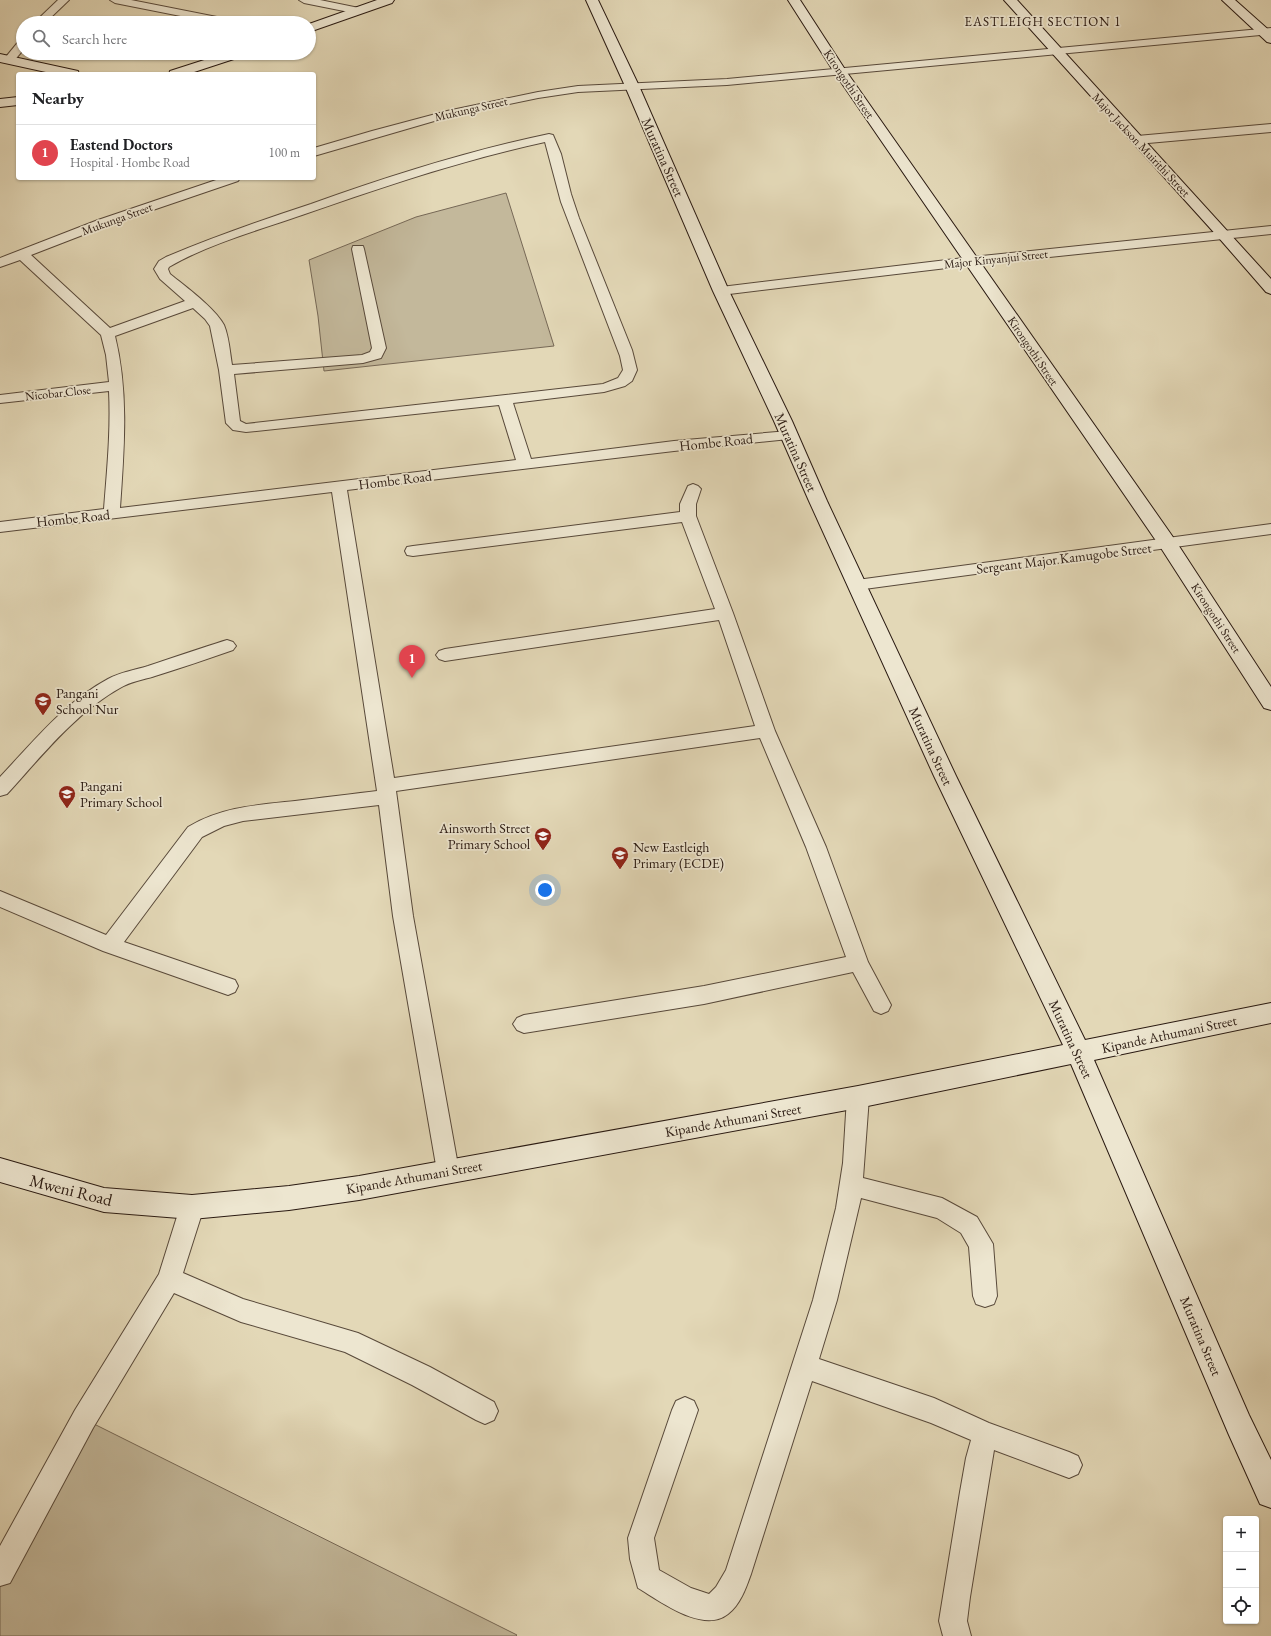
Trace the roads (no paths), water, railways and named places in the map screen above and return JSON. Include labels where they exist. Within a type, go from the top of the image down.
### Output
[{"type":"street","points":[[48,16],[64,0]]},
{"type":"street","points":[[115,0],[196,16]]},
{"type":"street","points":[[304,0],[359,11]]},
{"type":"street","points":[[316,26],[388,0]]},
{"type":"street","name":"Muratina Street","points":[[592,0],[632,86],[721,291],[789,435],[945,776],[1079,1053],[1236,1418],[1271,1492]]},
{"type":"street","name":"Kirongothi Street","points":[[794,0],[840,72],[972,261],[1056,386],[1168,544],[1271,703]]},
{"type":"street","name":"Major Jackson Muirithi Street","points":[[1010,0],[1224,235],[1271,290]]},
{"type":"street","points":[[1228,0],[1268,34]]},
{"type":"street","name":"Mukunga Street","points":[[316,151],[376,133],[498,103],[578,90],[727,82],[1055,50],[1268,34]]},
{"type":"street","points":[[4,59],[16,49]]},
{"type":"street","points":[[4,59],[64,72]]},
{"type":"street","points":[[180,72],[219,60]]},
{"type":"street","points":[[0,103],[16,101]]},
{"type":"street","points":[[1137,140],[1271,128]]},
{"type":"street","points":[[549,138],[555,153],[567,201],[610,308],[630,370],[624,380],[615,385],[505,400],[246,428],[238,427],[233,422],[218,326],[196,302],[165,276],[161,268],[164,264],[226,237],[387,181],[503,147],[549,138]]},
{"type":"street","name":"Mukunga Street","points":[[0,263],[102,223],[228,180]]},
{"type":"street","name":"Major Kinyanjui Street","points":[[721,291],[972,261],[1271,230]]},
{"type":"street","points":[[226,370],[363,359],[376,355],[379,348],[358,249]]},
{"type":"street","points":[[23,255],[108,334],[112,346],[116,386],[112,514]]},
{"type":"street","points":[[108,334],[196,302]]},
{"type":"street","name":"Nicobar Close","points":[[0,399],[116,386]]},
{"type":"street","points":[[505,400],[525,464]]},
{"type":"street","name":"Hombe Road","points":[[0,526],[112,514],[735,439],[789,435]]},
{"type":"street","points":[[339,487],[387,791],[403,916],[448,1171]]},
{"type":"street","points":[[692,489],[688,504],[688,516],[725,613],[766,731],[816,847],[858,963],[881,1005]]},
{"type":"street","points":[[413,551],[688,516]]},
{"type":"street","name":"Sergeant Major Kamugobe Street","points":[[857,585],[1271,529]]},
{"type":"street","points":[[445,655],[725,613]]},
{"type":"street","points":[[0,788],[56,728],[88,701],[114,683],[130,676],[148,672],[227,646]]},
{"type":"street","points":[[110,945],[195,832],[207,824],[220,819],[766,731]]},
{"type":"street","points":[[0,899],[110,945],[228,986]]},
{"type":"street","points":[[524,1024],[704,995],[858,963]]},
{"type":"street","name":"Kipande Athumani Street","points":[[192,1207],[289,1198],[359,1188],[858,1097],[1271,1013]]},
{"type":"street","points":[[685,1410],[641,1538],[643,1559],[648,1578],[673,1594],[705,1609],[716,1607],[729,1593],[738,1574],[825,1300],[848,1208],[854,1163],[858,1097]]},
{"type":"street","name":"Mweni Road","points":[[0,1170],[104,1200],[192,1207]]},
{"type":"street","points":[[851,1184],[942,1209],[969,1225],[981,1244],[985,1296]]},
{"type":"street","points":[[0,1573],[84,1419],[169,1279],[192,1207]]},
{"type":"street","points":[[169,1279],[241,1310],[349,1341],[421,1376],[485,1411]]},
{"type":"street","points":[[804,1366],[934,1411],[986,1434],[1069,1466]]},
{"type":"street","points":[[957,1636],[953,1621],[956,1597],[974,1485],[986,1434]]},
{"type":"place","name":"Eastend Doctors","points":[[412,678]]},
{"type":"place","name":"Pangani School Nur","points":[[43,716]]},
{"type":"place","name":"Pangani Primary School","points":[[67,809]]},
{"type":"place","name":"Ainsworth Street Primary School","points":[[543,851]]},
{"type":"place","name":"New Eastleigh Primary (ECDE)","points":[[620,870]]},
{"type":"district","name":"EASTLEIGH SECTION 1","points":[[1043,21]]}]
